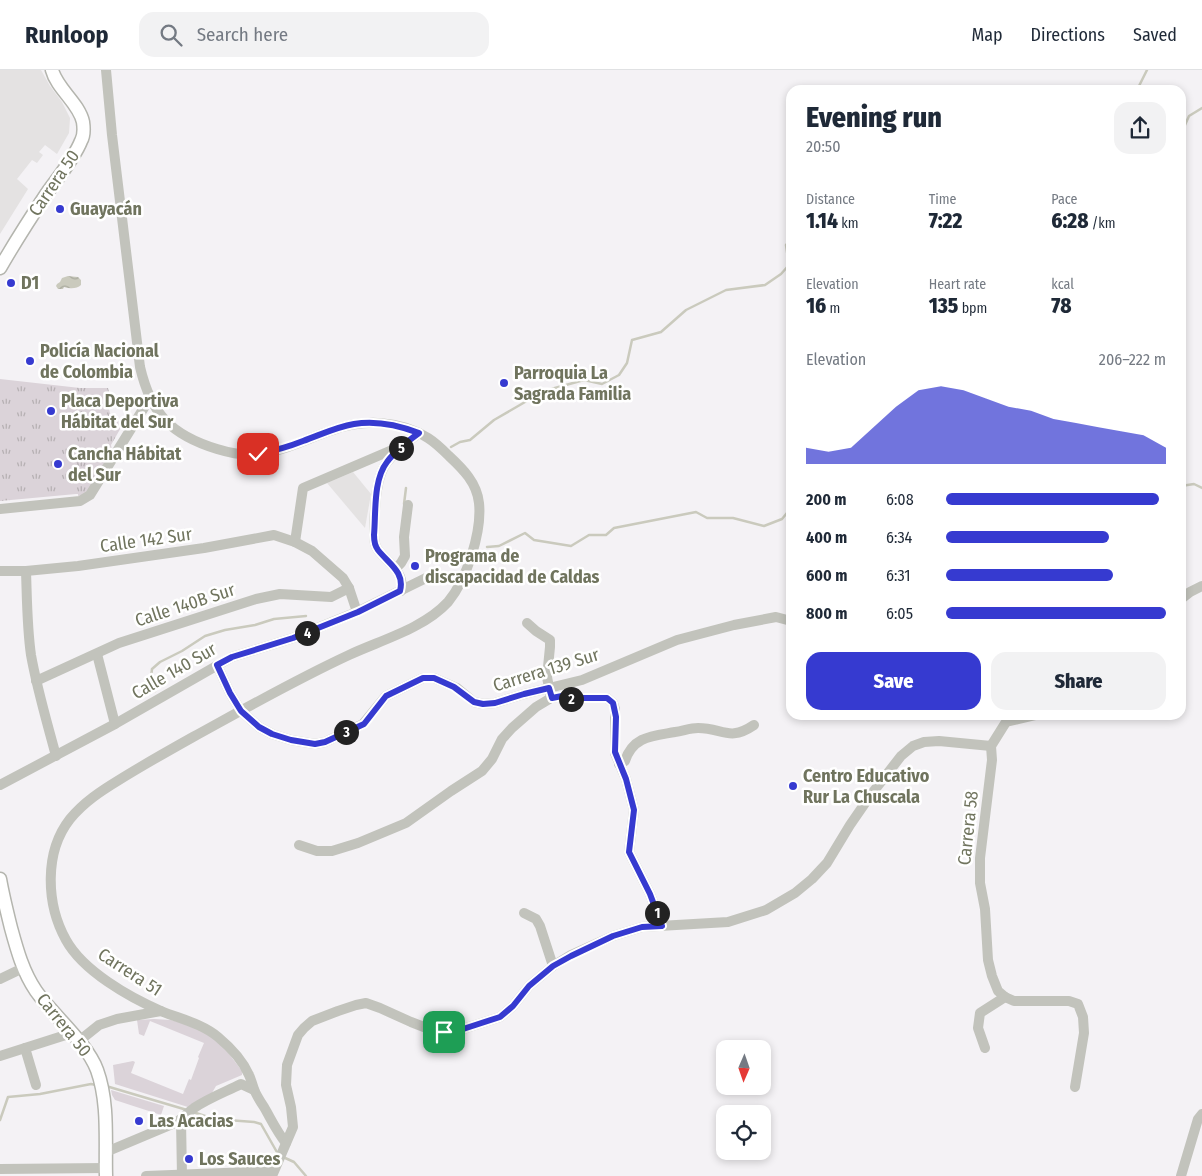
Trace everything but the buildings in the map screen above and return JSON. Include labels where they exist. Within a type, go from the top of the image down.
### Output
[{"type":"main road","name":"Carrera 50","points":[[0,268],[82,141],[84,130],[82,120],[77,109],[54,77],[52,70]]},
{"type":"main road","name":"Carrera 50","points":[[0,879],[1,895],[20,959],[29,980],[86,1050],[96,1068],[100,1080],[105,1112],[106,1172]]},
{"type":"street","name":"Carrera 51","points":[[106,70],[137,348],[144,384],[155,408],[162,417],[181,434],[209,447],[225,452],[242,454],[258,454],[272,451],[334,429],[354,424],[386,423],[400,426],[419,433],[433,442],[458,465],[474,485],[478,494],[479,521],[472,555],[465,572],[449,600],[428,618],[283,687],[148,762],[92,797],[70,819],[58,840],[53,858],[52,900],[58,921],[68,943],[90,969],[99,976],[161,1011],[198,1025],[220,1038],[242,1062],[251,1078],[254,1090],[279,1134],[284,1147]]},
{"type":"street","points":[[0,509],[80,501],[90,496],[150,398]]},
{"type":"street","points":[[400,591],[402,585],[401,578],[396,568],[377,549],[375,542],[378,484],[387,462],[419,433]]},
{"type":"street","points":[[295,542],[303,488],[406,444]]},
{"type":"street","points":[[396,568],[402,563],[405,556],[404,538],[408,505]]},
{"type":"street","name":"Calle 142 Sur","points":[[0,571],[26,571],[88,565],[204,548],[274,535],[295,542],[312,551],[343,578],[349,588]]},
{"type":"street","points":[[26,571],[27,623],[31,654],[56,756]]},
{"type":"street","name":"Calle 140 Sur","points":[[0,785],[115,724],[232,657],[293,638],[358,612],[426,578]]},
{"type":"street","points":[[1186,595],[1202,586]]},
{"type":"street","points":[[349,588],[358,612]]},
{"type":"street","name":"Calle 140B Sur","points":[[36,680],[119,643],[256,599],[280,594],[331,597],[349,588]]},
{"type":"street","name":"Carrera 139 Sur","points":[[217,665],[241,711],[259,727],[272,734],[291,740],[315,744],[325,742],[364,724],[386,696],[423,678],[434,678],[454,687],[474,702],[483,704],[495,703],[524,694],[550,693],[677,640],[734,624],[776,617],[786,620]]},
{"type":"street","points":[[527,623],[550,640],[547,677],[550,693]]},
{"type":"street","points":[[96,654],[115,724]]},
{"type":"street","points":[[550,693],[570,698],[607,698],[613,703],[615,709],[615,752],[626,779],[634,810],[629,852],[650,894],[662,926]]},
{"type":"street","points":[[299,845],[317,851],[332,851],[358,843],[406,823],[482,771],[492,759],[502,739],[550,693]]},
{"type":"street","points":[[146,1176],[274,1170],[293,1127],[286,1085],[288,1065],[298,1035],[312,1021],[366,1003],[429,1029],[444,1032],[460,1030],[500,1017],[513,1006],[529,986],[553,966],[613,936],[642,927],[728,922],[766,910],[812,880],[827,863],[870,796],[901,756],[913,746],[924,742],[939,741],[991,746],[1006,722],[1015,720]]},
{"type":"street","points":[[619,764],[625,761],[628,752],[635,744],[650,736],[697,728],[734,734],[754,725]]},
{"type":"street","name":"Carrera 58","points":[[991,746],[992,760],[980,858],[980,883],[985,909],[988,960],[998,991],[1005,997]]},
{"type":"street","points":[[524,913],[536,919],[540,926],[553,966]]},
{"type":"street","points":[[0,979],[23,968]]},
{"type":"street","points":[[985,1048],[978,1028],[980,1013],[1005,997],[1014,1000],[1078,1004],[1083,1017],[1084,1033],[1075,1087]]},
{"type":"street","points":[[0,1056],[25,1048],[75,1037],[99,1025],[117,1019],[161,1011]]},
{"type":"street","points":[[25,1048],[36,1085]]},
{"type":"street","points":[[106,1152],[185,1116],[210,1098],[241,1084],[254,1090]]},
{"type":"street","points":[[179,1175],[185,1116]]},
{"type":"street","points":[[1181,1176],[1200,1116]]},
{"type":"street","points":[[0,1169],[106,1172]]},
{"type":"shaded area","points":[[0,70],[41,70],[70,118],[69,133],[57,154],[45,145],[39,152],[43,155],[37,163],[32,160],[17,179],[28,189],[0,234]]},
{"type":"shaded area","points":[[353,472],[371,494],[365,528],[327,483]]},
{"type":"green space","points":[[0,379],[80,388],[108,388],[112,403],[109,409],[111,417],[123,424],[111,445],[112,450],[86,494],[0,501]]},
{"type":"green space","points":[[137,1020],[171,1020],[193,1026],[220,1042],[242,1071],[242,1075],[216,1086],[209,1098],[191,1108],[115,1084],[113,1065],[133,1061],[135,1062],[131,1073],[183,1094],[189,1079],[191,1080],[204,1043],[150,1021],[144,1036],[139,1034]]},
{"type":"green space","points":[[111,1090],[164,1106],[161,1115],[115,1100]]},
{"type":"water","points":[[68,276],[78,277],[81,280],[81,285],[75,288],[64,287],[63,289],[58,289],[57,284],[62,278]]},
{"type":"waterway","points":[[1140,85],[1147,70]]},
{"type":"waterway","points":[[1186,123],[1189,116],[1202,108]]},
{"type":"waterway","points":[[451,447],[460,442],[470,440],[494,420],[544,391],[584,380],[602,384],[619,375],[627,363],[632,340],[661,332],[686,310],[726,290],[765,285],[786,268]]},
{"type":"waterway","points":[[1186,485],[1194,484],[1202,488]]},
{"type":"waterway","points":[[404,504],[406,488]]},
{"type":"waterway","points":[[487,547],[499,546],[525,533],[534,540],[571,546],[589,535],[606,535],[614,528],[696,512],[707,518],[733,518],[764,526],[782,519],[786,514]]},
{"type":"waterway","points":[[155,691],[151,677],[152,669],[160,662],[205,636],[274,619],[306,616]]},
{"type":"waterway","points":[[0,1120],[8,1097],[40,1094],[91,1084],[96,1085]]},
{"type":"waterway","points":[[106,1086],[187,1110]]},
{"type":"waterway","points":[[193,1112],[214,1119],[261,1124],[278,1154]]},
{"type":"waterway","points":[[283,1157],[294,1162],[306,1176]]},
{"type":"place","name":"Guayacán","points":[[60,209]]},
{"type":"place","name":"D1","points":[[11,283]]},
{"type":"place","name":"Policía Nacional de Colombia","points":[[30,361]]},
{"type":"place","name":"Parroquia La Sagrada Familia","points":[[504,383]]},
{"type":"place","name":"Placa Deportiva Hábitat del Sur","points":[[51,411]]},
{"type":"place","name":"Cancha Hábitat del Sur","points":[[58,464]]},
{"type":"place","name":"Programa de discapacidad de Caldas","points":[[415,566]]},
{"type":"place","name":"Centro Educativo Rur La Chuscala","points":[[793,786]]},
{"type":"place","name":"Las Acacias","points":[[139,1121]]},
{"type":"place","name":"Los Sauces","points":[[189,1159]]},
{"type":"route","points":[[258,454],[354,424],[386,423],[419,433],[387,462],[378,484],[375,542],[377,549],[396,568],[401,578],[402,585],[400,591],[358,612],[293,638],[232,657],[217,665],[241,711],[259,727],[272,734],[291,740],[315,744],[325,742],[364,724],[386,696],[423,678],[434,678],[457,688],[474,702],[483,704],[495,703],[549,688],[552,698],[562,696],[570,698],[607,698],[611,700],[615,709],[615,752],[626,779],[634,810],[629,852],[650,894],[662,926],[642,927],[613,936],[571,956],[553,966],[529,986],[513,1006],[500,1017],[460,1030],[444,1032]]}]
